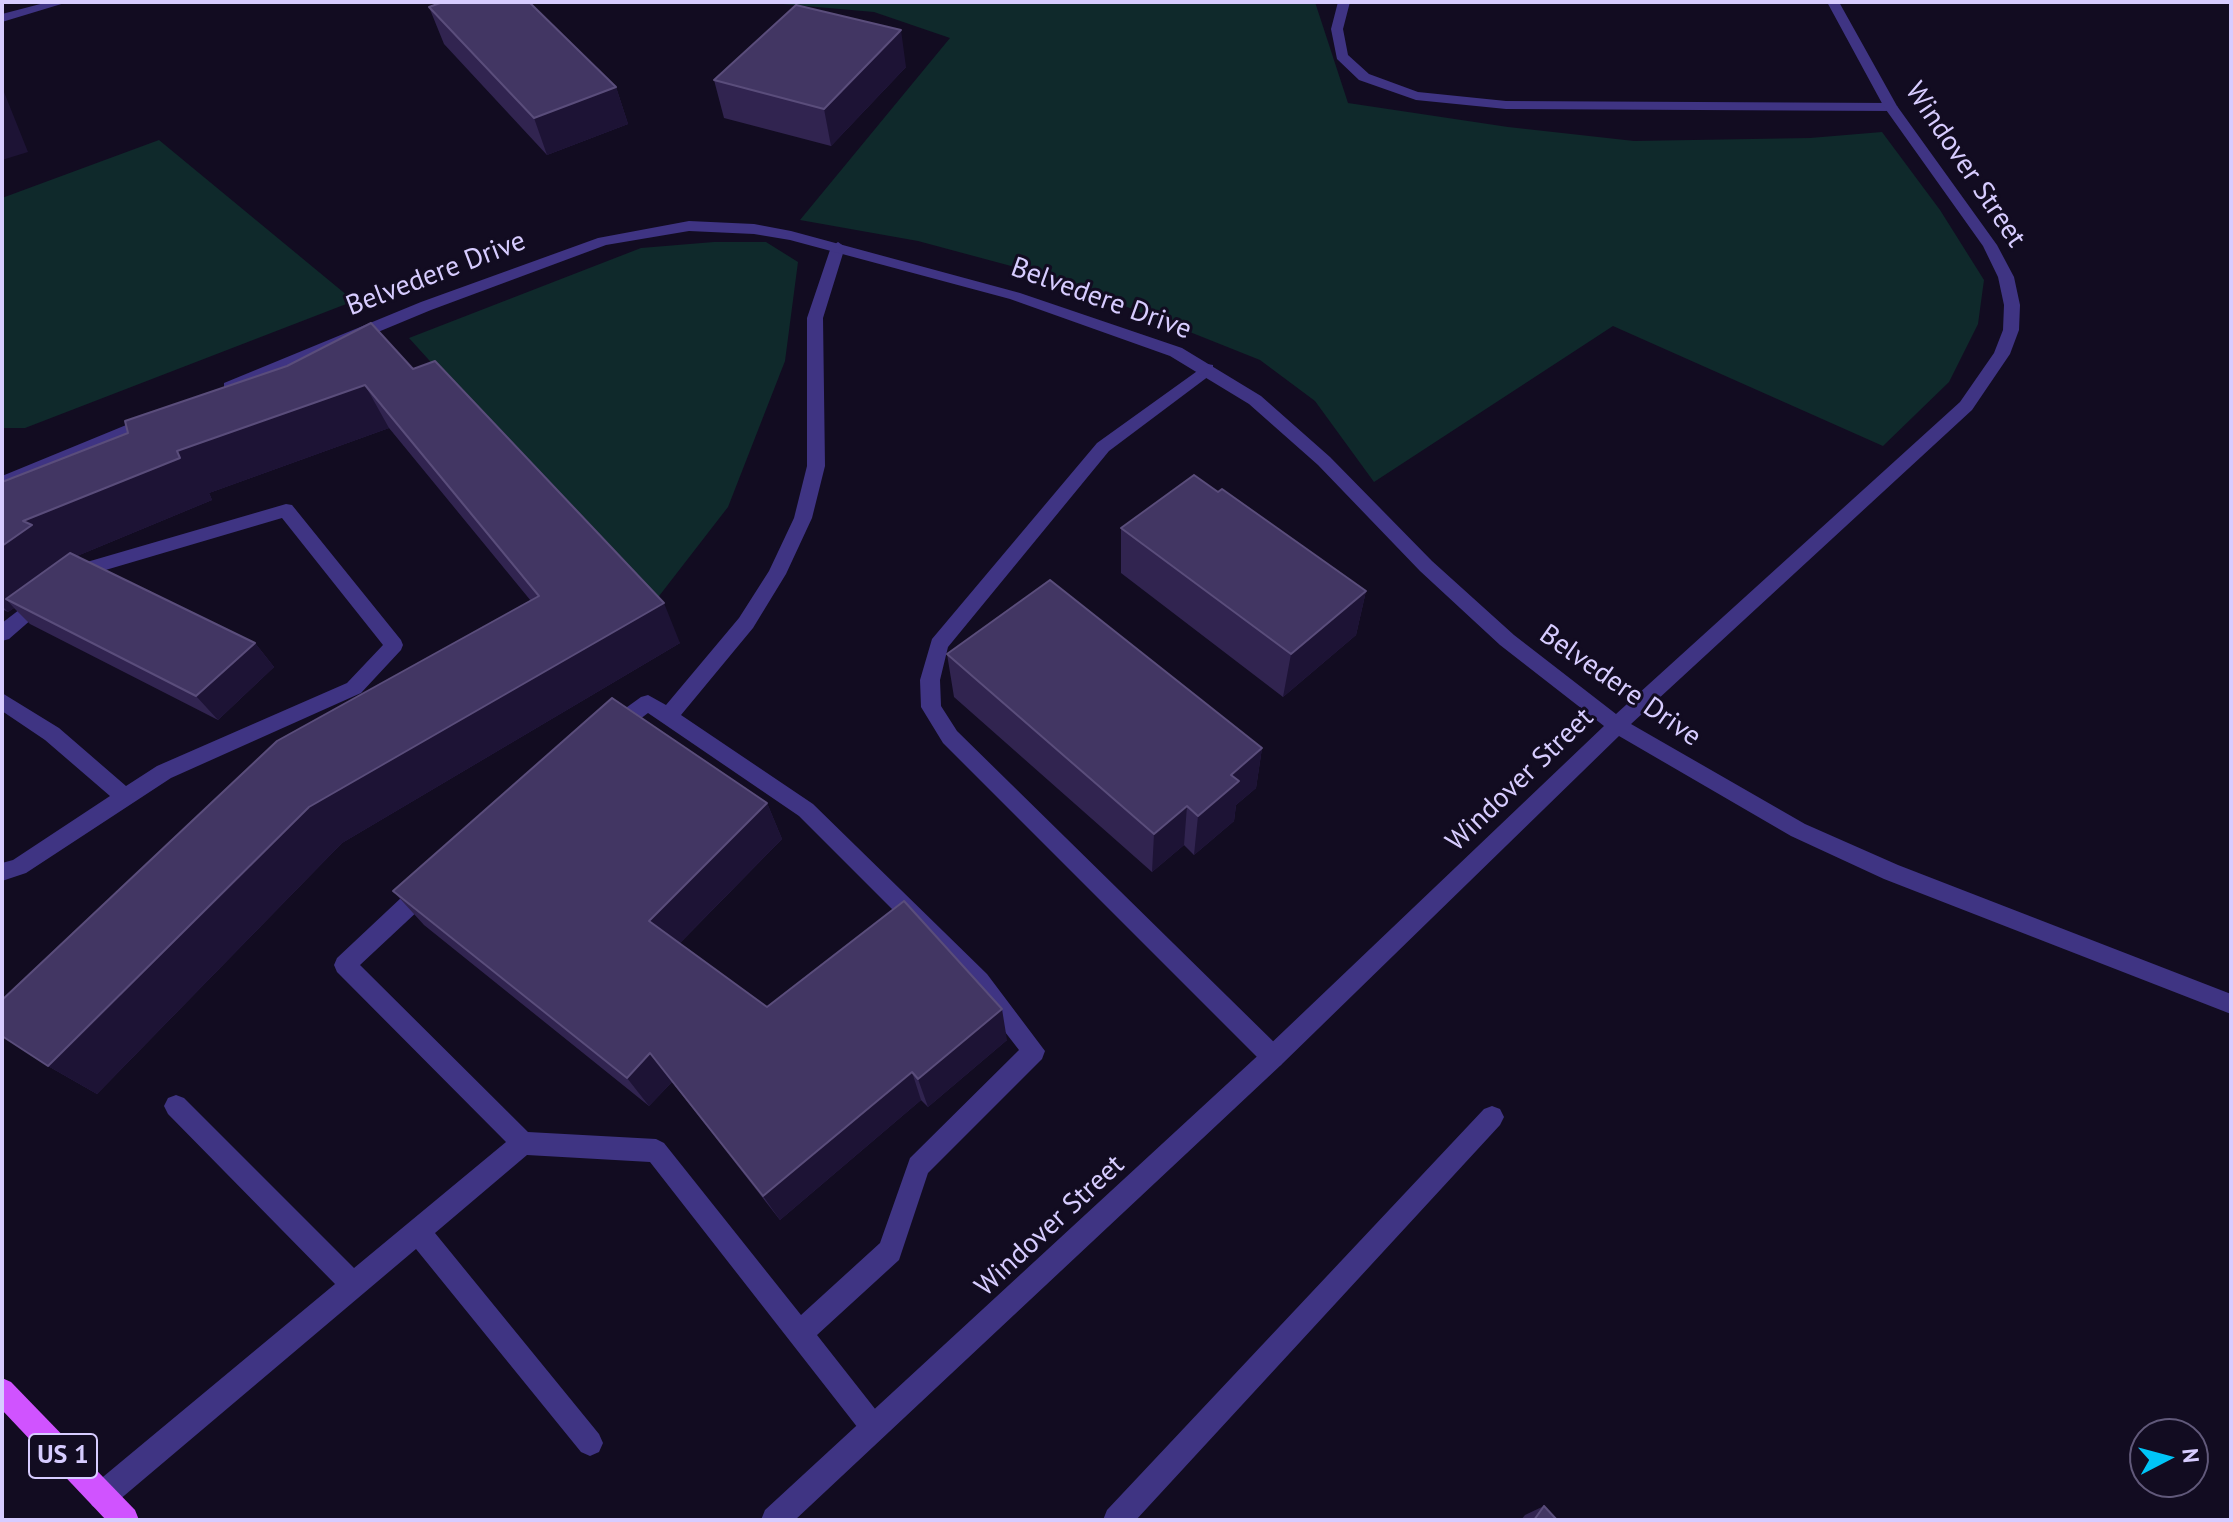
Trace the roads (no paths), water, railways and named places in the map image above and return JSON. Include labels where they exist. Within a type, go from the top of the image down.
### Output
[{"type":"main road","name":"US 1","points":[[2,1391],[125,1520]]},
{"type":"street","points":[[2,18],[62,2]]},
{"type":"street","points":[[1344,2],[1337,29],[1342,56],[1364,77],[1416,96],[1506,105],[1891,107]]},
{"type":"street","name":"Windover Street","points":[[788,1515],[874,1428],[1273,1057],[1617,725],[1966,406],[2002,354],[2011,330],[2012,305],[2006,277],[1990,245],[1891,107],[1833,2]]},
{"type":"street","name":"Belvedere Drive","points":[[220,391],[426,306],[603,241],[675,228],[725,226],[754,229],[838,247],[1028,301],[1140,338],[1207,369],[1255,400],[1324,461],[1426,566],[1495,630],[1617,725],[1707,780],[1798,830],[1891,872],[2231,1004]]},
{"type":"street","points":[[668,717],[746,623],[777,574],[803,518],[816,466],[815,318],[838,247]]},
{"type":"street","points":[[1207,369],[1103,447],[939,644],[930,680],[931,707],[950,737],[1273,1057]]},
{"type":"street","points":[[2,483],[176,410]]},
{"type":"street","points":[[2,634],[28,609],[86,569],[286,510],[394,645],[354,688],[164,772],[19,867],[2,872]]},
{"type":"street","points":[[2,701],[52,734],[125,797]]},
{"type":"street","points":[[600,738],[648,703],[806,810],[979,981],[1034,1051],[918,1166],[890,1251],[799,1335]]},
{"type":"street","points":[[448,867],[345,965],[523,1143],[656,1151],[874,1428]]},
{"type":"street","points":[[176,1106],[353,1285]]},
{"type":"street","points":[[1117,1520],[1492,1117]]},
{"type":"street","points":[[102,1496],[523,1143]]},
{"type":"street","points":[[417,1231],[590,1443]]}]
